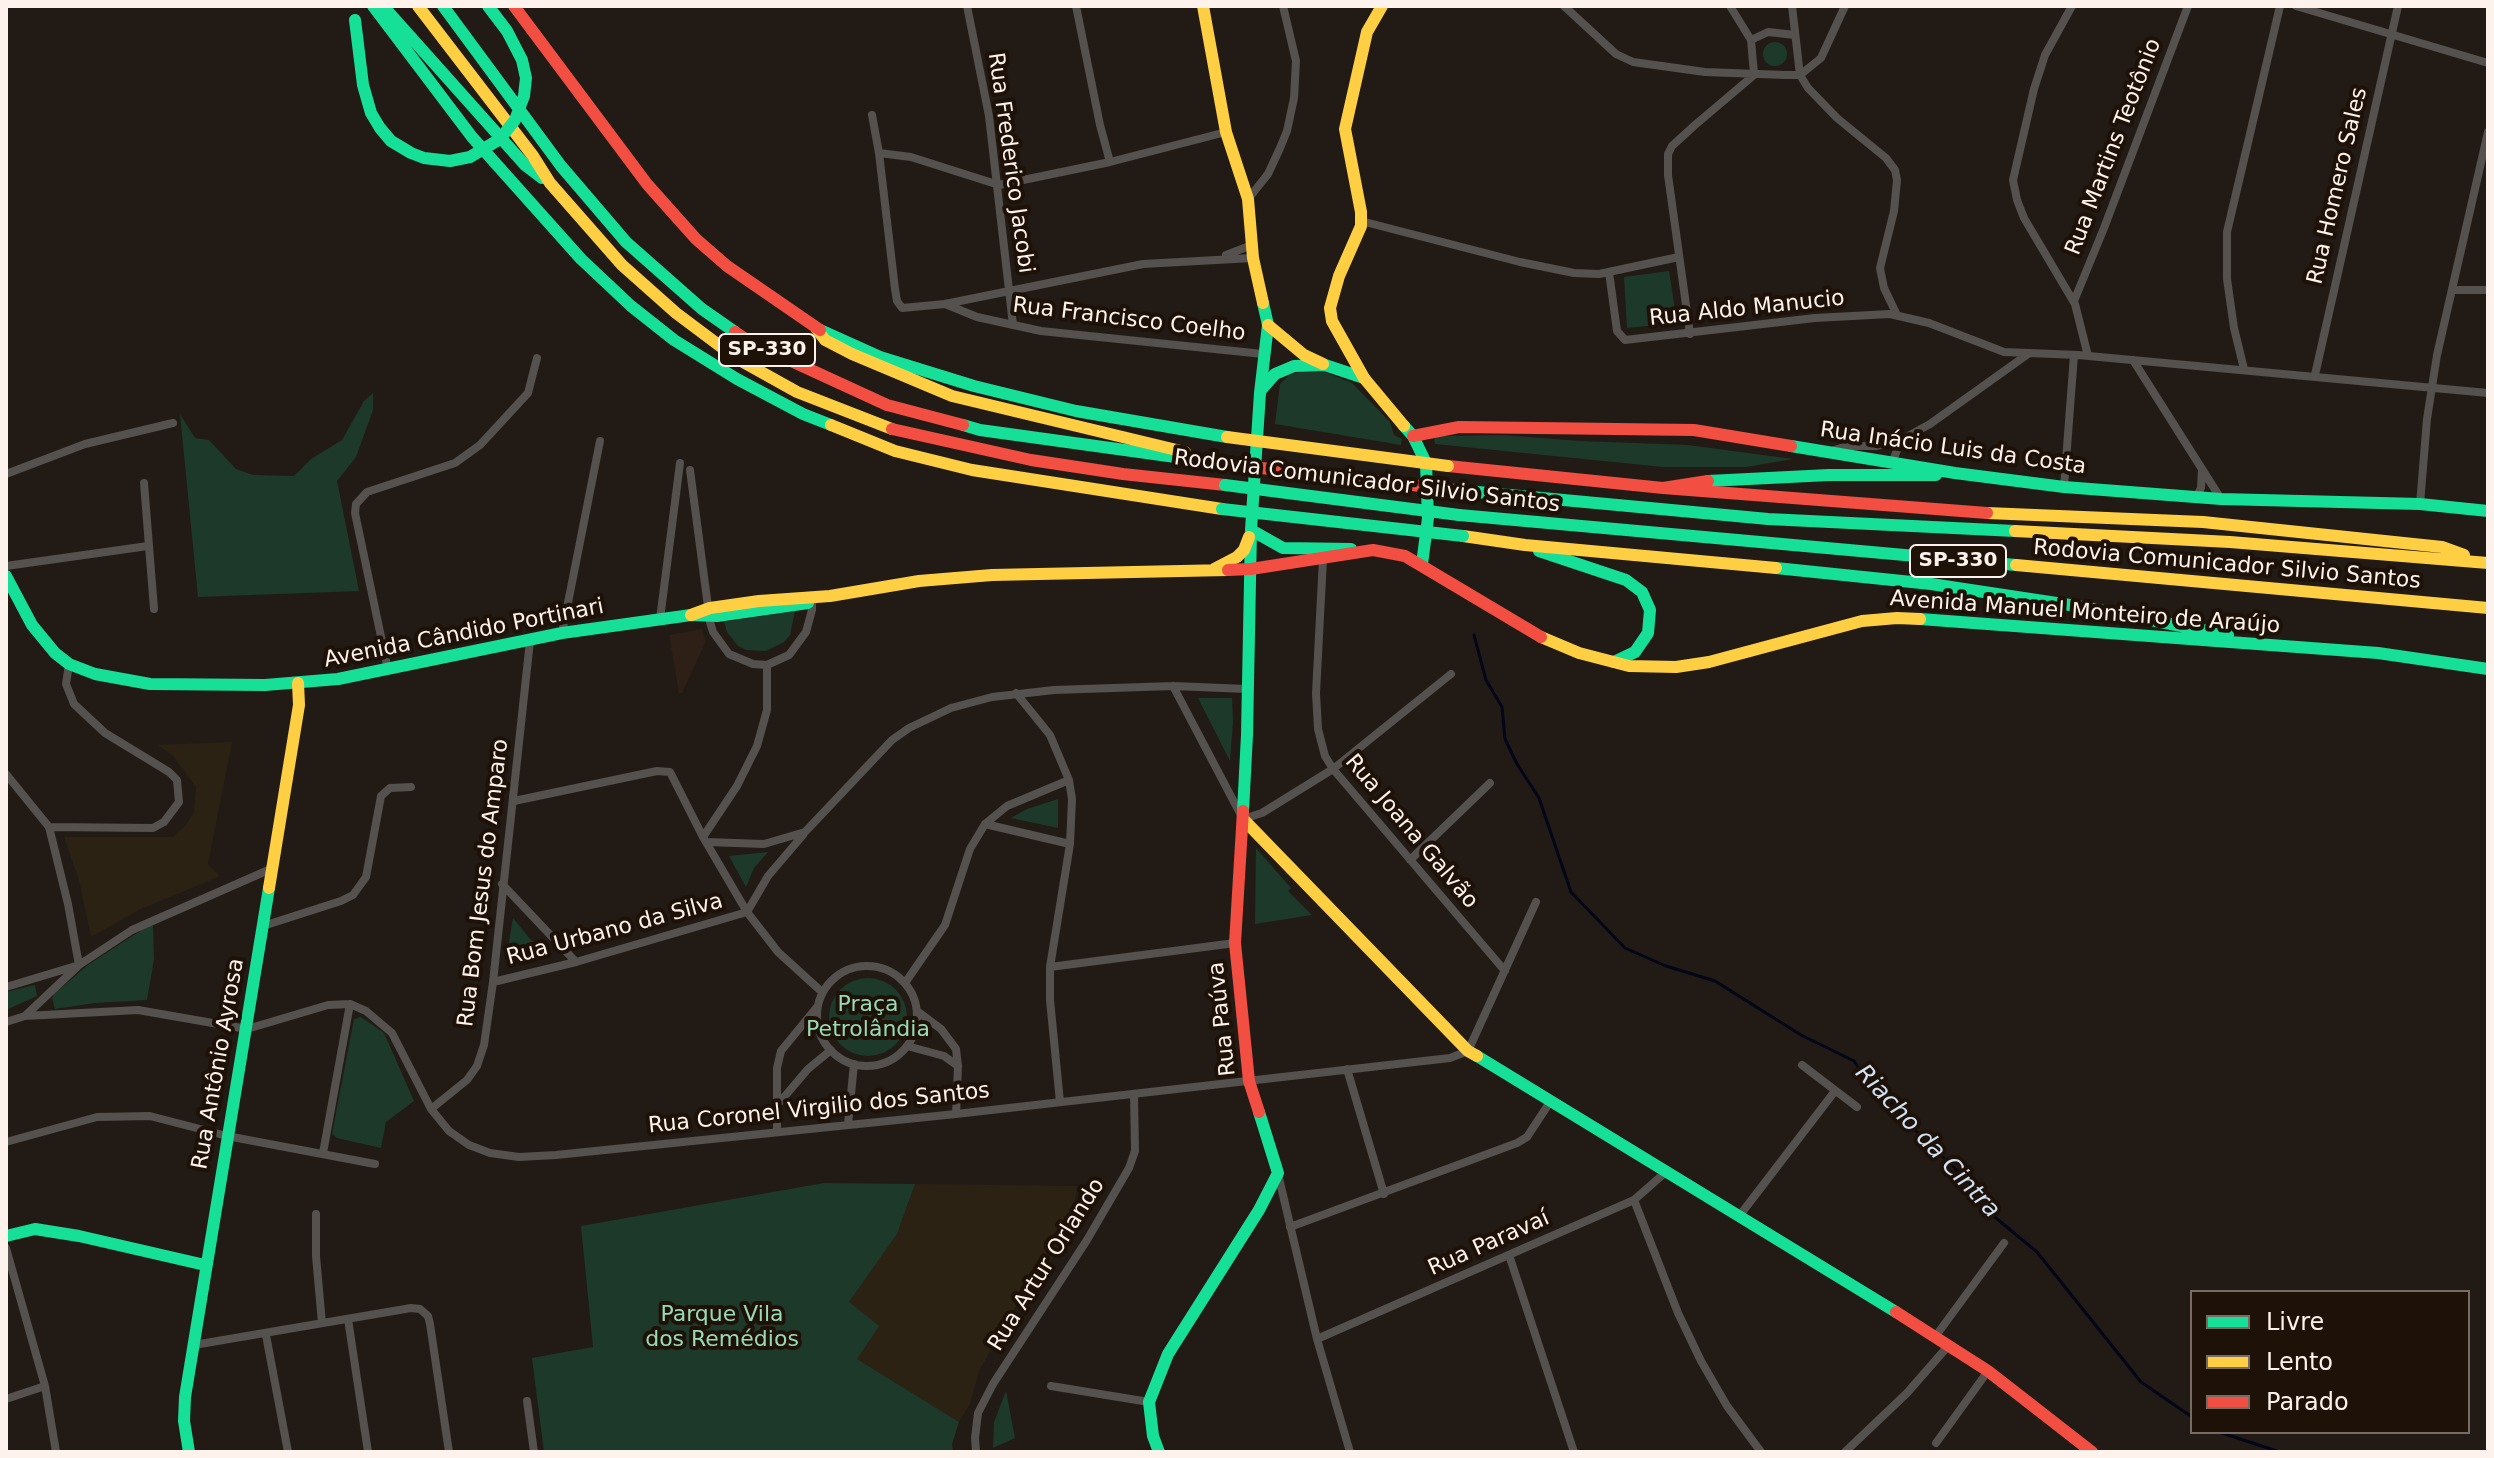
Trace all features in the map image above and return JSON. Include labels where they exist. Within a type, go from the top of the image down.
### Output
[{"type":"main road","points":[[373,6],[472,137],[581,259],[631,306],[674,340],[737,379],[803,414],[895,451],[972,470],[1222,509],[1525,545],[1931,584],[2167,622],[2274,645]]},
{"type":"main road","points":[[383,6],[525,165],[550,183]]},
{"type":"main road","name":"Rodovia Comunicador Silvio Santos","points":[[418,6],[533,156],[550,183],[622,265],[676,313],[736,358],[797,392],[896,431],[959,446],[1123,474],[1459,515],[2488,610]]},
{"type":"main road","name":"Rodovia Comunicador Silvio Santos","points":[[443,6],[561,166],[626,242],[702,309],[750,342],[887,405],[980,430],[1223,464],[1456,490],[1768,519],[2214,541],[2486,563]]},
{"type":"main road","points":[[355,20],[363,85],[371,113],[380,128],[391,141],[411,153],[450,161],[470,157],[500,139],[515,120],[524,96],[526,78],[522,60],[507,31],[488,6]]},
{"type":"main road","points":[[514,6],[647,184],[696,239],[727,266],[816,328],[880,357],[974,386],[1076,411],[1227,437],[1448,466],[1923,510],[2203,522],[2442,547],[2486,563]]},
{"type":"main road","points":[[1203,6],[1226,132],[1248,199],[1253,251],[1268,325],[1304,355],[1364,378]]},
{"type":"main road","points":[[1382,6],[1367,32],[1345,129],[1361,221],[1330,308],[1335,329],[1364,378],[1413,436],[1426,463],[1428,518],[1422,564]]},
{"type":"main road","name":"Rua Paúva","points":[[1268,325],[1263,354],[1251,530],[1243,819],[1235,943],[1249,1081],[1278,1173]]},
{"type":"main road","points":[[816,328],[825,340],[852,354],[952,396],[1167,446],[1223,464]]},
{"type":"main road","points":[[1260,393],[1275,374],[1294,366],[1325,365]]},
{"type":"main road","name":"Rua Inácio Luis da Costa","points":[[1413,436],[1459,427],[1694,430],[1955,473],[2064,487],[2196,498],[2420,504],[2488,511]]},
{"type":"main road","points":[[1663,488],[1708,481],[1955,473]]},
{"type":"main road","points":[[1211,570],[1244,550],[1251,530]]},
{"type":"main road","name":"Avenida Cândido Portinari","points":[[1251,530],[1283,548],[1390,552],[1422,564]]},
{"type":"main road","points":[[1525,545],[1626,580],[1642,592],[1650,610],[1648,633],[1635,652],[1614,662]]},
{"type":"main road","name":"Avenida Cândido Portinari","points":[[6,576],[32,625],[55,653],[69,664],[95,674],[150,684],[265,685],[388,670],[562,633],[919,581],[992,575],[1251,569],[1363,551]]},
{"type":"main road","name":"Avenida Manuel Monteiro de Araújo","points":[[1422,564],[1550,642],[1629,666],[1676,667],[1709,662],[1850,624],[1886,618],[2018,624],[2378,653],[2488,669]]},
{"type":"main road","name":"Rua Antônio Ayrosa","points":[[189,1452],[184,1421],[185,1397],[299,705],[298,683]]},
{"type":"main road","points":[[1243,819],[1468,1051],[1949,1345],[1988,1371],[2092,1452]]},
{"type":"main road","points":[[1159,1452],[1153,1436],[1149,1402],[1168,1354],[1259,1210],[1278,1173]]},
{"type":"main road","points":[[6,1236],[35,1229],[205,1265]]},
{"type":"street","name":"Rua Frederico Jacobi","points":[[967,6],[999,185],[1013,325]]},
{"type":"street","points":[[1076,6],[1110,162]]},
{"type":"street","points":[[1248,199],[1268,174],[1280,148],[1294,98],[1296,61],[1283,6]]},
{"type":"street","points":[[1564,6],[1626,60],[1671,68],[1800,75],[1821,58],[1845,6]]},
{"type":"street","points":[[1730,6],[1751,40],[1754,74]]},
{"type":"street","points":[[1792,6],[1800,75],[1815,98],[1886,158],[1895,170],[1895,202],[1880,268],[1884,288],[1897,315]]},
{"type":"street","points":[[2072,6],[2045,55],[2013,180],[2024,218],[2074,301],[2088,356]]},
{"type":"street","name":"Rua Martins Teotônio","points":[[2074,301],[2188,6]]},
{"type":"street","points":[[2244,369],[2227,279],[2227,232],[2280,6]]},
{"type":"street","points":[[2296,6],[2488,63]]},
{"type":"street","name":"Rua Homero Sales","points":[[2315,375],[2398,6]]},
{"type":"street","points":[[1751,40],[1768,32],[1795,35]]},
{"type":"street","points":[[1690,334],[1668,175],[1668,154],[1695,125],[1754,74]]},
{"type":"street","points":[[872,115],[895,289],[901,307],[908,309],[945,304],[1143,264],[1218,258],[1253,251]]},
{"type":"street","points":[[879,153],[911,157],[999,185],[1110,162],[1226,132]]},
{"type":"street","points":[[2420,504],[2427,419],[2437,355],[2483,178],[2488,132]]},
{"type":"street","points":[[1361,221],[1531,264],[1586,274],[1679,257]]},
{"type":"street","name":"Rua Aldo Manucio","points":[[1609,272],[1617,331],[1621,337],[1639,339],[1842,316],[1897,315],[1929,323],[1997,350],[2315,375],[2488,393]]},
{"type":"street","points":[[2452,290],[2488,290]]},
{"type":"street","name":"Rua Francisco Coelho","points":[[945,304],[977,317],[1013,325],[1105,339],[1263,354]]},
{"type":"street","points":[[1831,451],[1901,440],[1930,424],[2028,353]]},
{"type":"street","points":[[2064,487],[2074,355]]},
{"type":"street","points":[[388,670],[355,513],[356,504],[367,492],[455,463],[480,445],[528,393],[537,358]]},
{"type":"street","points":[[2133,360],[2221,499]]},
{"type":"street","points":[[6,474],[85,444],[173,423]]},
{"type":"street","points":[[1892,463],[1901,440]]},
{"type":"street","points":[[562,633],[600,441]]},
{"type":"street","points":[[660,619],[680,463]]},
{"type":"street","points":[[2196,498],[2201,488],[2202,469]]},
{"type":"street","points":[[690,470],[713,632],[729,654],[753,664],[767,665],[789,655],[806,632],[812,599]]},
{"type":"street","points":[[144,483],[154,609]]},
{"type":"street","points":[[6,566],[148,546]]},
{"type":"street","name":"Rua Joana Galvão","points":[[1323,559],[1316,712],[1325,756],[1505,971]]},
{"type":"street","name":"Rua Bom Jesus do Amparo","points":[[431,1109],[452,1095],[477,1066],[484,1045],[530,641]]},
{"type":"street","points":[[49,827],[153,828],[164,822],[179,802],[177,780],[169,772],[105,733],[74,704],[66,684],[69,664]]},
{"type":"street","points":[[704,840],[757,746],[767,710],[767,665]]},
{"type":"street","points":[[1173,686],[1243,819],[1262,813],[1333,769],[1451,674]]},
{"type":"street","points":[[747,912],[768,876],[805,832],[892,740],[909,728],[951,708],[1016,693],[1173,686],[1247,689]]},
{"type":"street","points":[[1016,693],[1050,735],[1069,780],[1072,809],[1070,844],[1050,967],[1050,1000],[1060,1102]]},
{"type":"street","points":[[514,801],[667,770],[747,912],[778,952],[822,992]]},
{"type":"street","points":[[6,774],[49,827],[79,965]]},
{"type":"street","points":[[905,983],[945,925],[970,849],[985,824],[1007,806],[1069,780]]},
{"type":"street","points":[[1410,860],[1490,783]]},
{"type":"street","points":[[263,926],[353,895],[366,877],[381,796],[390,788],[411,787]]},
{"type":"street","points":[[985,824],[1070,844]]},
{"type":"street","points":[[704,840],[764,844],[805,832]]},
{"type":"street","points":[[25,1016],[79,965],[132,930],[273,868]]},
{"type":"street","points":[[502,884],[576,962]]},
{"type":"street","points":[[1468,1051],[1536,902]]},
{"type":"street","name":"Rua Urbano da Silva","points":[[493,982],[576,962],[747,912]]},
{"type":"street","points":[[1050,967],[1235,943]]},
{"type":"street","points":[[6,987],[79,965]]},
{"type":"street","points":[[862,966],[878,967],[893,973],[905,983],[917,1011],[915,1029],[907,1046],[896,1056],[869,1066],[854,1064],[831,1050],[821,1038],[817,1007],[822,992],[839,975],[862,966]]},
{"type":"street","points":[[6,1022],[25,1016],[138,1010],[247,1029],[328,1005],[350,1004],[323,1153]]},
{"type":"street","name":"Rua Coronel Virgilio dos Santos","points":[[350,1004],[366,1011],[392,1033],[431,1109],[449,1131],[469,1145],[490,1153],[519,1157],[956,1114],[1426,1062],[1468,1051]]},
{"type":"street","points":[[777,1131],[777,1068],[781,1051],[817,1007]]},
{"type":"street","points":[[917,1011],[950,1038],[956,1049],[956,1114]]},
{"type":"street","points":[[907,1046],[944,1056],[958,1066]]},
{"type":"street","points":[[779,1104],[808,1069],[831,1050]]},
{"type":"street","points":[[848,1124],[854,1064]]},
{"type":"street","points":[[1802,1065],[1857,1107]]},
{"type":"street","points":[[1347,1069],[1384,1194]]},
{"type":"street","points":[[1740,1215],[1835,1091]]},
{"type":"street","name":"Rua Artur Orlando","points":[[976,1452],[978,1413],[993,1384],[1087,1240],[1129,1168],[1135,1151],[1134,1094]]},
{"type":"street","points":[[1290,1227],[1517,1143],[1527,1137],[1550,1102]]},
{"type":"street","points":[[6,1142],[97,1117],[125,1115],[176,1121],[227,1136],[375,1164]]},
{"type":"street","name":"Rua Paravaí","points":[[1317,1339],[1634,1200],[1667,1171]]},
{"type":"street","name":"Rua Paúva","points":[[1278,1173],[1317,1339],[1350,1452]]},
{"type":"street","points":[[1634,1200],[1678,1313],[1701,1361],[1727,1406],[1761,1452]]},
{"type":"street","points":[[316,1214],[322,1323]]},
{"type":"street","points":[[1935,1337],[2004,1243]]},
{"type":"street","points":[[6,1248],[45,1386],[56,1452]]},
{"type":"street","points":[[1509,1255],[1574,1452]]},
{"type":"street","points":[[194,1345],[411,1308],[420,1309],[428,1316],[449,1452]]},
{"type":"street","points":[[348,1319],[368,1452]]},
{"type":"street","points":[[266,1335],[288,1452]]},
{"type":"street","points":[[1845,1452],[1907,1393],[1949,1345]]},
{"type":"street","points":[[1936,1443],[1988,1371]]},
{"type":"street","points":[[6,1399],[45,1386]]},
{"type":"street","points":[[1051,1386],[1149,1402]]},
{"type":"street","points":[[527,1401],[534,1452]]},
{"type":"shaded area","points":[[702,629],[706,641],[682,693],[679,693],[669,635]]},
{"type":"shaded area","points":[[232,742],[208,864],[220,876],[139,910],[91,937],[79,880],[64,837],[173,837],[194,812],[196,787],[174,757],[158,745]]},
{"type":"shaded area","points":[[915,1184],[1077,1186],[1071,1236],[1022,1295],[979,1371],[970,1404],[959,1422],[857,1359],[849,1302],[897,1234]]},
{"type":"green space","points":[[1775,42],[1786,49],[1787,54],[1780,65],[1775,66],[1764,59],[1763,54],[1770,43]]},
{"type":"green space","points":[[1669,271],[1677,323],[1627,328],[1624,277]]},
{"type":"green space","points":[[1303,371],[1325,372],[1352,383],[1390,422],[1394,435],[1402,439],[1401,445],[1275,424],[1280,384],[1289,375]]},
{"type":"green space","points":[[373,393],[373,410],[356,457],[337,481],[359,591],[198,597],[180,414],[195,438],[209,440],[236,469],[253,475],[294,476],[311,459],[342,440],[364,401]]},
{"type":"green space","points":[[1502,435],[1688,445],[1793,459],[1746,467],[1663,467],[1435,444],[1434,436]]},
{"type":"green space","points":[[795,611],[790,635],[784,642],[766,651],[746,650],[738,646],[727,632],[724,622]]},
{"type":"green space","points":[[1198,698],[1232,698],[1233,722],[1230,761]]},
{"type":"green space","points":[[1058,799],[1058,828],[1011,818],[1027,809]]},
{"type":"green space","points":[[1256,848],[1291,888],[1288,891],[1312,915],[1255,924]]},
{"type":"green space","points":[[768,852],[754,868],[746,887],[729,856]]},
{"type":"green space","points":[[513,918],[530,939],[547,952],[506,960]]},
{"type":"green space","points":[[148,926],[153,926],[154,959],[147,1000],[55,1009],[54,994],[88,965]]},
{"type":"green space","name":"Praça Petrolândia","points":[[868,978],[883,981],[900,995],[907,1017],[904,1032],[890,1049],[868,1056],[853,1053],[836,1039],[829,1017],[832,1002],[846,985]]},
{"type":"green space","points":[[35,985],[37,996],[6,1010],[6,992]]},
{"type":"green space","points":[[361,1017],[384,1033],[414,1101],[386,1122],[381,1148],[337,1138],[332,1134],[354,1019]]},
{"type":"green space","name":"Parque Vila dos Remédios","points":[[824,1183],[915,1184],[897,1234],[849,1302],[879,1326],[857,1359],[959,1422],[952,1444],[953,1452],[544,1452],[532,1358],[593,1347],[581,1226]]},
{"type":"green space","points":[[1006,1391],[1015,1438],[993,1448],[994,1422]]},
{"type":"waterway","name":"Riacho da Cintra","points":[[1474,635],[1486,680],[1502,707],[1505,739],[1539,798],[1571,892],[1625,948],[1666,966],[1715,981],[1801,1035],[1854,1061],[1865,1077],[1887,1092],[1895,1111],[1969,1182],[1991,1214],[2037,1252],[2141,1382],[2190,1416]]},
{"type":"waterway","name":"Riacho da Cintra","points":[[2225,1434],[2280,1452]]},
{"type":"traffic: fast","points":[[373,6],[472,137],[581,259],[631,306],[674,340],[737,379],[803,414],[831,425]]},
{"type":"traffic: fast","points":[[383,6],[525,165],[542,178]]},
{"type":"traffic: fast","points":[[443,6],[561,166],[626,242],[702,309],[735,332]]},
{"type":"traffic: fast","points":[[355,20],[363,85],[371,113],[380,128],[391,141],[411,153],[450,161],[470,157],[500,139],[515,120],[524,96],[526,78],[522,60],[507,31],[488,6]]},
{"type":"traffic: fast","points":[[1243,811],[1251,530],[1268,325],[1263,303]]},
{"type":"traffic: fast","points":[[820,330],[880,357],[974,386],[1076,411],[1227,437]]},
{"type":"traffic: fast","points":[[1261,390],[1275,374],[1294,366],[1325,365],[1364,378]]},
{"type":"traffic: fast","points":[[963,425],[980,430],[1226,464]]},
{"type":"traffic: fast","points":[[1404,426],[1413,436],[1426,463],[1428,518],[1422,564]]},
{"type":"traffic: fast","points":[[1791,446],[2064,487],[2221,499],[2420,504],[2488,511]]},
{"type":"traffic: fast","points":[[1708,481],[1829,475],[1936,475]]},
{"type":"traffic: fast","points":[[1225,485],[1459,515]]},
{"type":"traffic: fast","points":[[1456,490],[1768,519],[2015,531]]},
{"type":"traffic: fast","points":[[1222,509],[1463,536]]},
{"type":"traffic: fast","points":[[1459,515],[2016,565]]},
{"type":"traffic: fast","points":[[1251,530],[1283,548],[1351,549]]},
{"type":"traffic: fast","points":[[1539,551],[1626,580],[1642,592],[1650,610],[1648,633],[1635,652],[1614,662]]},
{"type":"traffic: fast","points":[[1776,568],[1931,584],[2083,607],[2228,635]]},
{"type":"traffic: fast","points":[[6,576],[32,625],[55,653],[69,664],[95,674],[150,684],[265,685],[338,679],[562,633],[808,603]]},
{"type":"traffic: fast","points":[[1920,619],[2378,653],[2488,669]]},
{"type":"traffic: fast","points":[[189,1452],[184,1421],[185,1397],[269,888]]},
{"type":"traffic: fast","points":[[1477,1056],[1896,1312]]},
{"type":"traffic: fast","points":[[1159,1452],[1153,1436],[1149,1402],[1168,1354],[1259,1210],[1278,1173],[1259,1112]]},
{"type":"traffic: fast","points":[[6,1236],[35,1229],[205,1265]]},
{"type":"traffic: slow","points":[[418,6],[533,156],[550,183],[622,265],[676,313],[736,358],[797,392],[892,429]]},
{"type":"traffic: slow","points":[[1203,6],[1226,132],[1248,199],[1253,258],[1263,303]]},
{"type":"traffic: slow","points":[[1382,6],[1367,32],[1345,129],[1361,226],[1339,276],[1330,308],[1332,321],[1364,378],[1404,426]]},
{"type":"traffic: slow","points":[[1268,325],[1304,355],[1323,364]]},
{"type":"traffic: slow","points":[[816,328],[825,340],[852,354],[952,396],[1185,452]]},
{"type":"traffic: slow","points":[[831,425],[895,451],[972,470],[1222,509]]},
{"type":"traffic: slow","points":[[1227,437],[1448,466]]},
{"type":"traffic: slow","points":[[1987,513],[2203,522],[2442,547],[2464,555]]},
{"type":"traffic: slow","points":[[2015,531],[2230,542],[2488,563]]},
{"type":"traffic: slow","points":[[1463,536],[1525,545],[1776,568]]},
{"type":"traffic: slow","points":[[1214,569],[1237,557],[1244,550],[1249,537]]},
{"type":"traffic: slow","points":[[2016,565],[2488,608]]},
{"type":"traffic: slow","points":[[691,615],[710,608],[830,596],[919,581],[992,575],[1228,570]]},
{"type":"traffic: slow","points":[[1541,637],[1579,653],[1629,666],[1676,667],[1709,662],[1862,621],[1920,619]]},
{"type":"traffic: slow","points":[[269,888],[299,705],[298,683]]},
{"type":"traffic: slow","points":[[1243,819],[1468,1051],[1477,1056]]},
{"type":"traffic: jam","points":[[514,6],[647,184],[696,239],[727,266],[820,330]]},
{"type":"traffic: jam","points":[[735,332],[750,342],[887,405],[963,425]]},
{"type":"traffic: jam","points":[[1413,436],[1459,427],[1694,430],[1791,446]]},
{"type":"traffic: jam","points":[[892,429],[1031,460],[1225,485]]},
{"type":"traffic: jam","points":[[1226,464],[1456,490]]},
{"type":"traffic: jam","points":[[1448,466],[1663,488],[1708,481]]},
{"type":"traffic: jam","points":[[1663,488],[1987,513]]},
{"type":"traffic: jam","points":[[1228,570],[1373,550],[1405,556],[1541,637]]},
{"type":"traffic: jam","points":[[1243,811],[1235,943],[1249,1081],[1259,1112]]},
{"type":"traffic: jam","points":[[1896,1312],[1988,1371],[2092,1452]]}]
